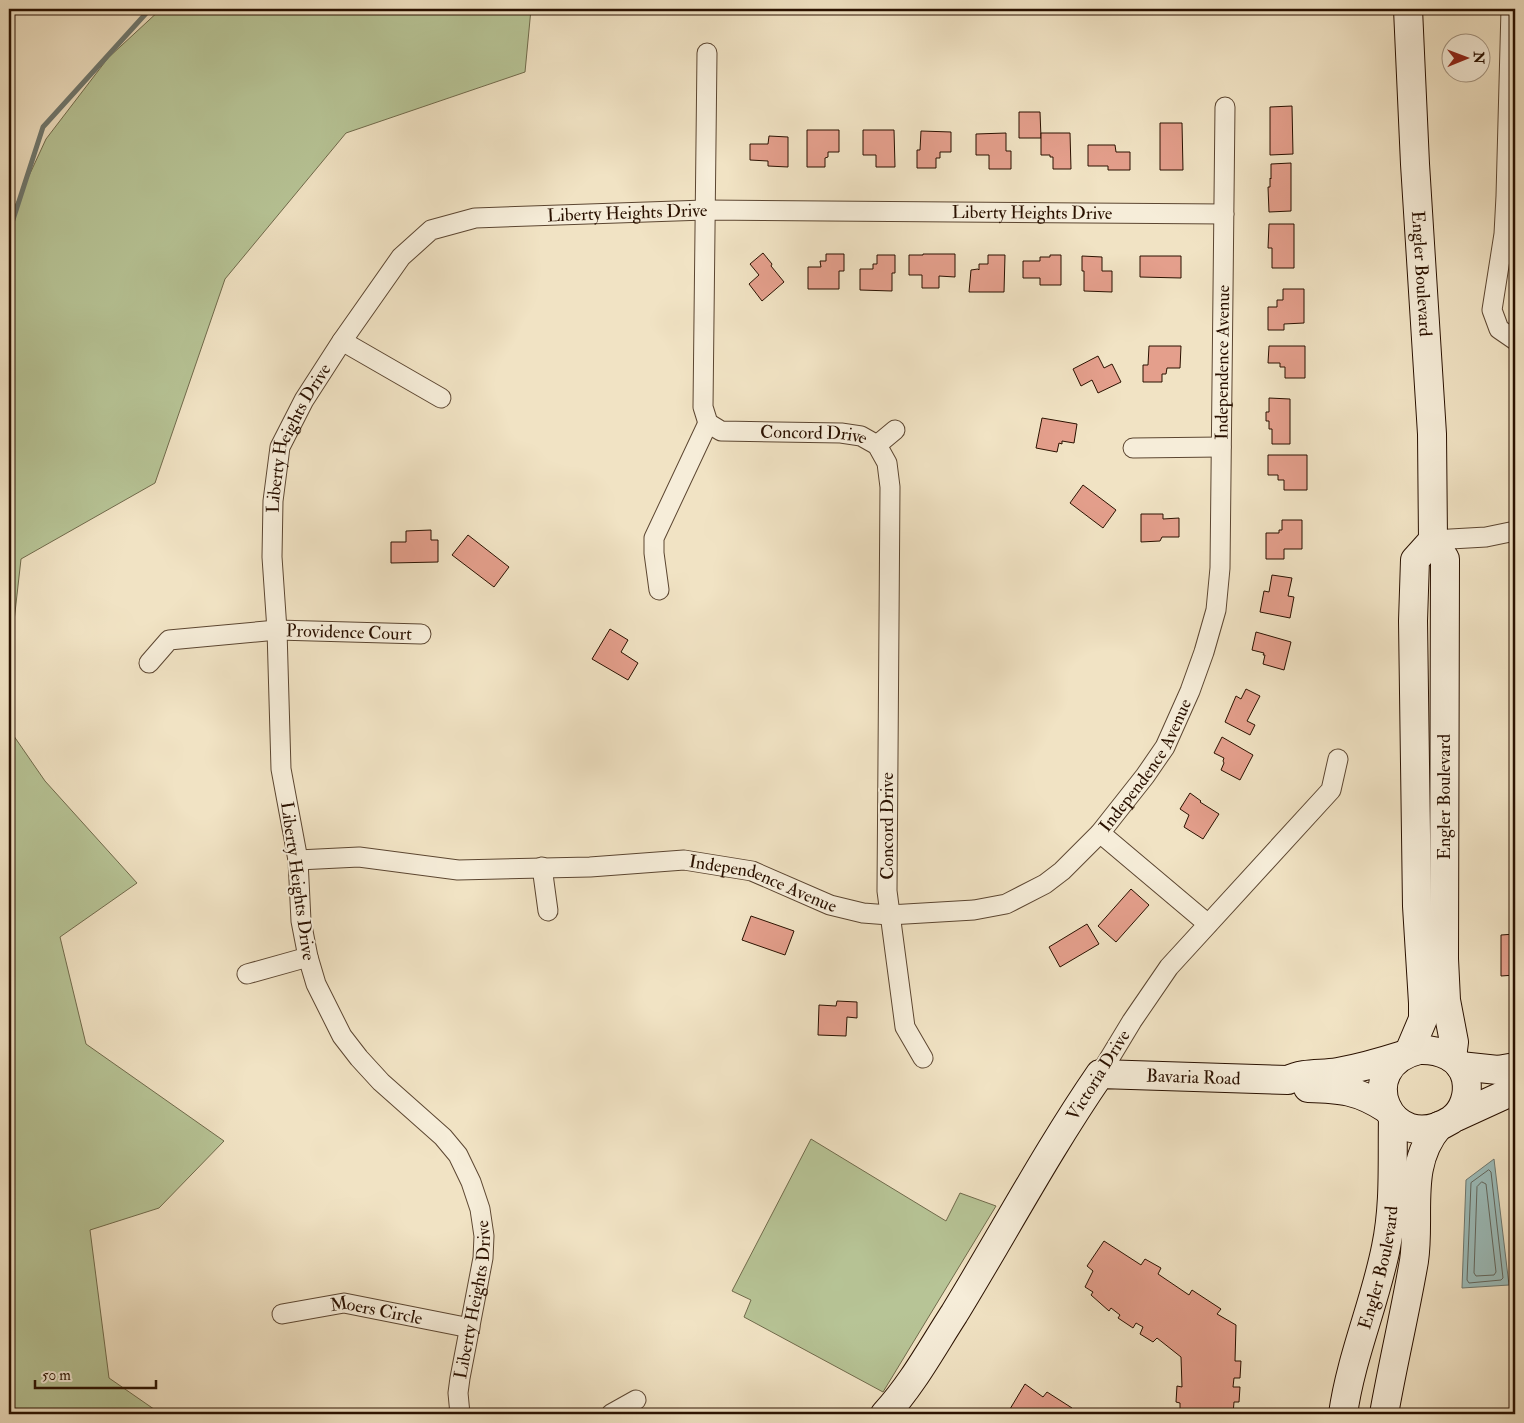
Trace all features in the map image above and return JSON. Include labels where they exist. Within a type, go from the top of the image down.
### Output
[{"type":"main road","name":"Engler Boulevard","points":[[1408,9],[1415,164],[1432,434],[1433,540],[1445,558],[1444,959],[1446,1000],[1456,1062]]},
{"type":"main road","name":"Engler Boulevard","points":[[1406,1054],[1423,1019],[1424,1003],[1417,906],[1413,621],[1415,560],[1433,540]]},
{"type":"main road","points":[[1515,1067],[1498,1070],[1456,1062],[1439,1052],[1429,1050],[1406,1054],[1392,1064],[1384,1079],[1383,1094],[1390,1113],[1400,1124],[1420,1130],[1447,1121],[1515,1090]]},
{"type":"main road","name":"Bavaria Road","points":[[1100,1074],[1288,1080],[1298,1075],[1354,1069],[1406,1054]]},
{"type":"main road","points":[[1447,1121],[1467,1097],[1465,1075],[1456,1062]]},
{"type":"main road","name":"Victoria Drive","points":[[885,1414],[897,1401],[931,1351],[1072,1115],[1100,1074]]},
{"type":"main road","name":"Bavaria Road","points":[[1288,1080],[1296,1088],[1334,1089],[1356,1092],[1390,1113]]},
{"type":"main road","name":"Engler Boulevard","points":[[1343,1414],[1356,1356],[1386,1247],[1393,1181],[1390,1113]]},
{"type":"main road","name":"Engler Boulevard","points":[[1384,1414],[1414,1258],[1416,1178],[1430,1136],[1447,1121]]},
{"type":"main road","points":[[1356,1356],[1360,1414]]},
{"type":"street","points":[[1511,9],[1508,168],[1504,234],[1492,310],[1499,329],[1515,340]]},
{"type":"street","points":[[659,590],[654,538],[708,423],[703,407],[707,53]]},
{"type":"street","name":"Independence Avenue","points":[[298,860],[359,857],[458,870],[590,867],[684,860],[752,871],[830,905],[863,913],[889,915],[974,910],[1006,904],[1045,884],[1062,871],[1100,833],[1145,776],[1165,747],[1190,691],[1216,610],[1220,568],[1225,107]]},
{"type":"street","name":"Liberty Heights Drive","points":[[460,1414],[458,1393],[483,1258],[484,1236],[480,1209],[472,1182],[458,1156],[443,1136],[382,1082],[359,1058],[342,1036],[316,984],[308,957],[301,921],[298,860],[281,769],[277,630],[272,558],[273,501],[280,447],[304,400],[400,256],[430,230],[475,218],[705,210],[1224,214]]},
{"type":"street","points":[[342,341],[441,398]]},
{"type":"street","name":"Concord Drive","points":[[708,423],[721,431],[841,433],[861,436],[877,445],[886,463],[890,487],[887,891],[905,1027],[923,1058]]},
{"type":"street","points":[[877,445],[895,430]]},
{"type":"street","points":[[1133,448],[1221,447]]},
{"type":"street","points":[[1433,540],[1486,537],[1515,531]]},
{"type":"street","name":"Providence Court","points":[[149,663],[169,640],[277,630],[421,634]]},
{"type":"street","name":"Victoria Drive","points":[[1100,1074],[1132,1021],[1170,968],[1331,790],[1338,759]]},
{"type":"street","points":[[1100,833],[1208,924]]},
{"type":"street","points":[[542,867],[548,912]]},
{"type":"street","points":[[247,974],[308,957]]},
{"type":"street","name":"Moers Circle","points":[[282,1314],[344,1303],[470,1328]]},
{"type":"street","points":[[610,1414],[636,1400]]},
{"type":"green space","points":[[161,9],[531,9],[525,72],[346,133],[225,279],[155,483],[21,559],[9,666],[9,219],[46,139],[108,58]]},
{"type":"green space","points":[[9,729],[45,781],[137,883],[60,937],[86,1044],[224,1141],[159,1208],[90,1230],[109,1378],[161,1414],[9,1414]]},
{"type":"green space","points":[[811,1139],[946,1221],[960,1193],[996,1206],[883,1392],[744,1317],[751,1300],[732,1291]]},
{"type":"water","points":[[1494,1159],[1509,1285],[1462,1288],[1466,1180]]},
{"type":"building","points":[[1292,106],[1293,154],[1270,155],[1270,107]]},
{"type":"building","points":[[1019,112],[1040,112],[1041,138],[1019,138]]},
{"type":"building","points":[[1160,123],[1182,123],[1183,170],[1160,170]]},
{"type":"building","points":[[807,130],[839,130],[839,152],[828,152],[828,157],[825,158],[825,167],[807,167]]},
{"type":"building","points":[[863,130],[894,130],[895,167],[876,167],[876,155],[863,155]]},
{"type":"building","points":[[921,131],[951,132],[951,152],[940,152],[940,158],[936,158],[936,168],[917,168],[917,150],[920,150]]},
{"type":"building","points":[[1006,133],[1006,151],[1011,151],[1011,169],[989,169],[989,155],[976,155],[976,134]]},
{"type":"building","points":[[1041,133],[1070,133],[1071,169],[1053,169],[1053,157],[1041,155]]},
{"type":"building","points":[[769,136],[788,137],[788,167],[768,166],[768,161],[750,160],[750,144],[768,144]]},
{"type":"building","points":[[1088,145],[1115,145],[1116,152],[1130,152],[1130,170],[1108,170],[1108,166],[1088,166]]},
{"type":"building","points":[[1291,163],[1291,211],[1269,212],[1268,187],[1270,187],[1271,164]]},
{"type":"building","points":[[1269,224],[1294,224],[1294,268],[1272,268],[1272,248],[1268,248]]},
{"type":"building","points":[[763,253],[784,282],[762,301],[749,284],[759,275],[750,264]]},
{"type":"building","points":[[826,254],[844,254],[844,271],[839,271],[839,289],[808,289],[808,267],[821,267],[820,261],[826,261]]},
{"type":"building","points":[[955,254],[955,277],[939,276],[939,288],[922,288],[922,275],[909,275],[909,255]]},
{"type":"building","points":[[877,255],[895,255],[892,291],[860,290],[860,269],[873,269],[873,264],[877,264]]},
{"type":"building","points":[[988,255],[1005,255],[1004,292],[969,292],[971,270],[979,270],[979,264],[988,264]]},
{"type":"building","points":[[1050,255],[1061,255],[1061,285],[1040,285],[1040,278],[1023,278],[1023,261],[1040,261],[1040,257],[1050,257]]},
{"type":"building","points":[[1082,256],[1102,257],[1102,271],[1112,271],[1112,292],[1084,291]]},
{"type":"building","points":[[1140,256],[1181,256],[1181,278],[1140,277]]},
{"type":"building","points":[[1283,289],[1304,289],[1304,323],[1284,324],[1284,330],[1268,330],[1268,307],[1277,307],[1277,300],[1283,300]]},
{"type":"building","points":[[1149,346],[1181,346],[1180,368],[1167,368],[1166,374],[1162,374],[1162,382],[1143,382],[1143,365],[1148,365]]},
{"type":"building","points":[[1269,346],[1305,346],[1305,378],[1285,378],[1285,367],[1280,367],[1280,363],[1268,363]]},
{"type":"building","points":[[1098,356],[1104,368],[1112,364],[1121,382],[1098,393],[1092,380],[1081,386],[1073,369]]},
{"type":"building","points":[[1269,398],[1290,399],[1290,444],[1272,444],[1272,429],[1269,429],[1269,421],[1266,421],[1266,412],[1269,412]]},
{"type":"building","points":[[1042,418],[1077,424],[1074,443],[1062,441],[1062,444],[1059,443],[1057,452],[1036,448]]},
{"type":"building","points":[[1268,455],[1307,455],[1307,490],[1284,490],[1284,480],[1278,480],[1278,475],[1268,475]]},
{"type":"building","points":[[1083,485],[1116,510],[1103,528],[1070,503]]},
{"type":"building","points":[[1141,514],[1163,514],[1163,519],[1179,518],[1179,537],[1162,537],[1160,541],[1141,542]]},
{"type":"building","points":[[1282,520],[1302,520],[1302,549],[1284,549],[1284,559],[1266,559],[1266,533],[1279,533],[1279,530],[1282,530]]},
{"type":"building","points":[[431,530],[431,540],[438,540],[438,562],[391,563],[391,542],[406,542],[406,531]]},
{"type":"building","points":[[468,535],[509,567],[494,587],[452,555]]},
{"type":"building","points":[[1272,575],[1292,578],[1288,596],[1294,597],[1290,618],[1260,612],[1264,591],[1269,592]]},
{"type":"building","points":[[610,629],[628,640],[621,652],[638,663],[628,680],[592,659]]},
{"type":"building","points":[[1256,632],[1291,642],[1284,670],[1263,664],[1264,653],[1252,650]]},
{"type":"building","points":[[1246,689],[1260,696],[1247,721],[1255,725],[1250,735],[1225,722],[1236,696],[1241,699]]},
{"type":"building","points":[[1222,737],[1253,755],[1240,780],[1221,770],[1224,758],[1214,753]]},
{"type":"building","points":[[1190,793],[1219,814],[1203,839],[1184,827],[1189,815],[1180,809]]},
{"type":"building","points":[[1131,889],[1149,905],[1116,942],[1098,926]]},
{"type":"building","points":[[751,916],[794,931],[785,955],[742,940]]},
{"type":"building","points":[[1087,924],[1099,944],[1060,967],[1049,947]]},
{"type":"building","points":[[1515,934],[1515,975],[1501,976],[1501,935]]},
{"type":"building","points":[[837,1001],[857,1002],[857,1018],[847,1017],[846,1036],[818,1035],[819,1005],[836,1006]]},
{"type":"building","points":[[1104,1241],[1141,1265],[1145,1259],[1161,1268],[1158,1274],[1189,1295],[1192,1290],[1221,1309],[1217,1314],[1236,1325],[1235,1361],[1241,1361],[1240,1378],[1234,1378],[1233,1387],[1240,1387],[1239,1402],[1234,1402],[1233,1414],[1176,1414],[1176,1411],[1180,1411],[1180,1403],[1176,1402],[1177,1386],[1182,1387],[1181,1357],[1157,1338],[1153,1342],[1140,1334],[1143,1327],[1136,1323],[1133,1328],[1118,1318],[1120,1315],[1111,1308],[1109,1311],[1091,1295],[1093,1292],[1085,1287],[1093,1271],[1087,1266]]},
{"type":"building","points":[[1025,1384],[1043,1397],[1047,1392],[1072,1408],[1068,1414],[1007,1414]]},
{"type":"waterway","points":[[9,232],[43,127],[150,9]]}]
